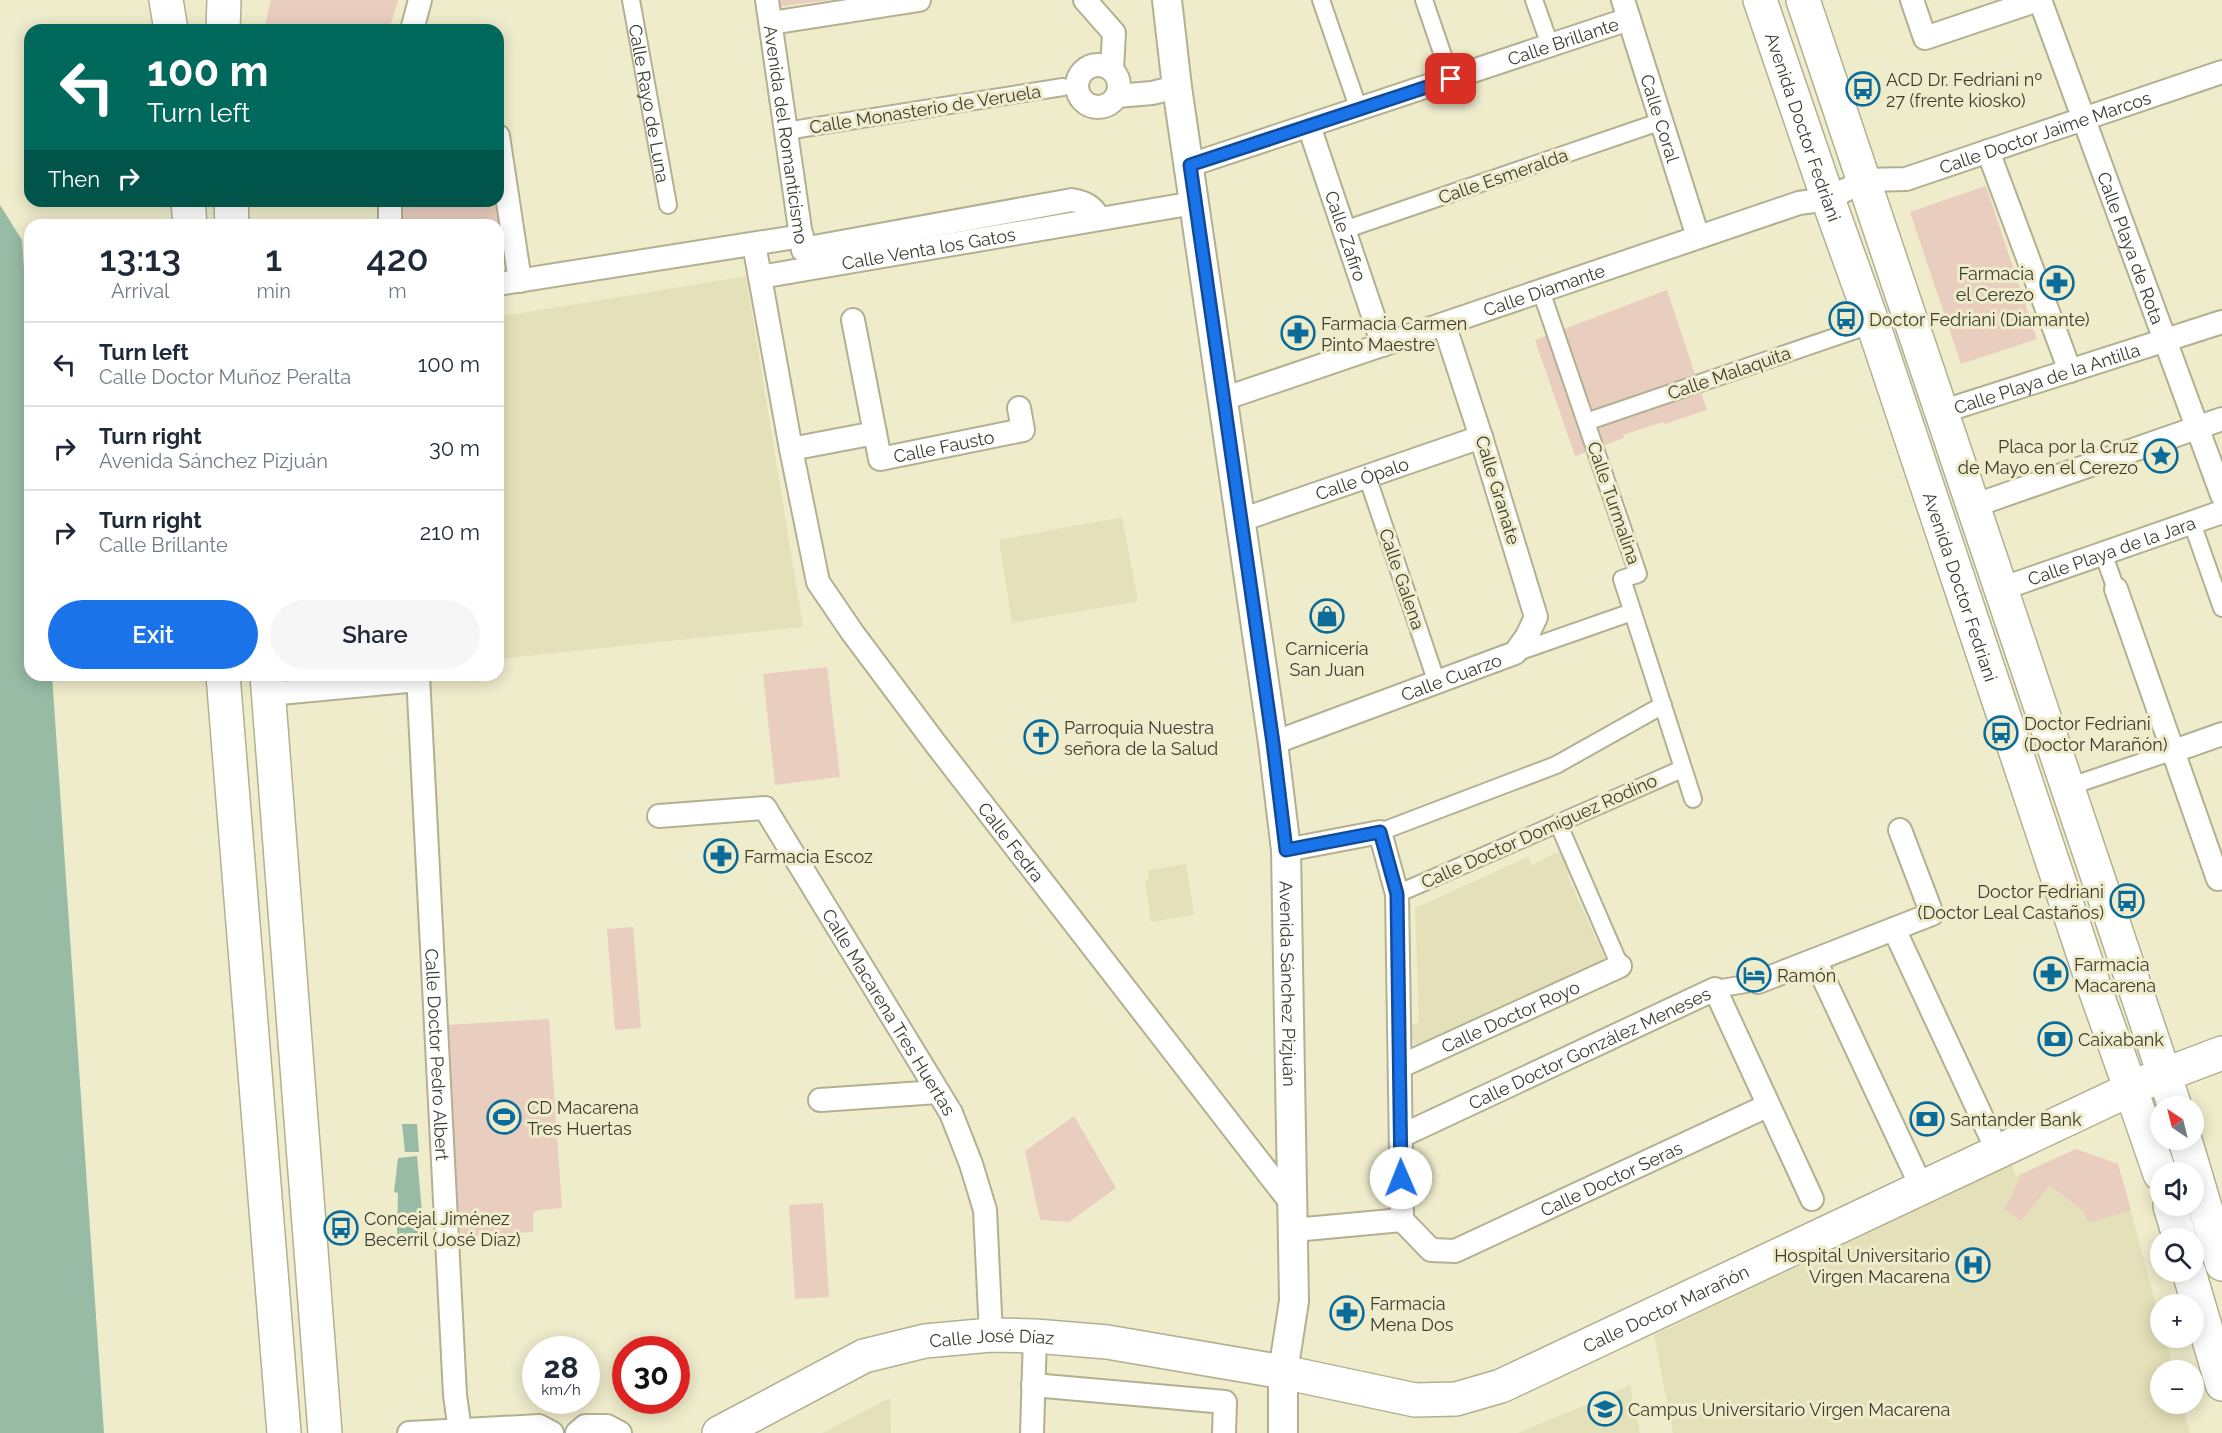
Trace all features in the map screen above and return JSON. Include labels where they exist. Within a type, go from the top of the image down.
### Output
[{"type":"main road","points":[[166,0],[170,24]]},
{"type":"main road","points":[[223,24],[224,0]]},
{"type":"main road","name":"Avenida Doctor Fedriani","points":[[1760,0],[1873,324],[2095,989],[2156,1162]]},
{"type":"main road","name":"Avenida Doctor Fedriani","points":[[1803,0],[2171,1096]]},
{"type":"main road","points":[[223,681],[284,1433]]},
{"type":"main road","points":[[268,684],[325,1433]]},
{"type":"main road","name":"Calle Doctor Marañón","points":[[1282,1372],[1415,1400],[1456,1399],[1500,1386],[2164,1074],[2222,1053]]},
{"type":"main road","points":[[2188,1150],[2222,1264]]},
{"type":"main road","points":[[2193,1282],[2222,1383]]},
{"type":"main road","name":"Calle José Díaz","points":[[718,1433],[864,1356],[926,1341],[991,1335],[1100,1341],[1282,1372]]},
{"type":"street","points":[[414,24],[420,0]]},
{"type":"street","name":"Calle Rayo de Luna","points":[[631,0],[668,206]]},
{"type":"street","name":"Avenida del Romanticismo","points":[[767,0],[804,251]]},
{"type":"street","points":[[771,23],[919,0]]},
{"type":"street","points":[[1085,0],[1114,33],[1112,69],[1119,81],[1117,96],[1107,106],[1092,107],[1086,104],[1077,92],[1078,78],[1087,68],[1099,64],[1112,69]]},
{"type":"street","name":"Avenida Sánchez Pizjuán","points":[[1167,0],[1177,87],[1273,743],[1286,850],[1294,1300],[1282,1372],[1283,1433]]},
{"type":"street","points":[[1321,0],[1359,110]]},
{"type":"street","points":[[1424,0],[1451,79]]},
{"type":"street","points":[[1534,0],[1550,45]]},
{"type":"street","points":[[1912,0],[1925,38],[2028,2]]},
{"type":"street","name":"Calle Playa de Rota","points":[[2028,2],[2084,119],[2222,495]]},
{"type":"street","name":"Calle Brillante","points":[[1190,165],[1550,45],[1626,9]]},
{"type":"street","name":"Calle Coral","points":[[1626,9],[1698,237]]},
{"type":"street","name":"Calle Doctor Jaime Marcos","points":[[1865,180],[1905,179],[2222,72]]},
{"type":"street","name":"Calle Monasterio de Veruela","points":[[786,131],[1063,87]]},
{"type":"street","points":[[1117,96],[1152,93],[1177,87]]},
{"type":"street","name":"Calle Esmeralda","points":[[1344,230],[1662,121]]},
{"type":"street","name":"Calle Zafiro","points":[[1309,126],[1383,345]]},
{"type":"street","points":[[1988,151],[2070,371]]},
{"type":"street","points":[[504,176],[520,281]]},
{"type":"street","name":"Calle Diamante","points":[[1223,399],[1799,203],[1828,199],[1865,180]]},
{"type":"street","name":"Calle Venta los Gatos","points":[[504,283],[754,244],[804,251],[1098,219],[1194,203]]},
{"type":"street","points":[[754,244],[791,449]]},
{"type":"street","name":"Calle Venta los Gatos","points":[[760,277],[804,251]]},
{"type":"street","name":"Calle Turmalina","points":[[1541,291],[1638,573],[1622,579],[1693,799]]},
{"type":"street","points":[[853,320],[875,433]]},
{"type":"street","name":"Calle Playa de la Antilla","points":[[1941,412],[2222,322]]},
{"type":"street","name":"Calle Granate","points":[[1444,324],[1536,617],[1515,653]]},
{"type":"street","name":"Calle Malaquita","points":[[1586,422],[1873,324]]},
{"type":"street","name":"Calle Fausto","points":[[791,449],[875,433],[880,459],[1023,430],[1019,408]]},
{"type":"street","points":[[1973,506],[2222,419]]},
{"type":"street","name":"Calle Ópalo","points":[[1241,520],[1481,437]]},
{"type":"street","name":"Calle Fedra","points":[[791,449],[818,582],[852,632],[935,743],[1293,1217]]},
{"type":"street","name":"Calle Galena","points":[[1367,476],[1437,682]]},
{"type":"street","name":"Calle Playa de la Jara","points":[[2001,589],[2222,512]]},
{"type":"street","points":[[2192,522],[2222,609]]},
{"type":"street","points":[[2103,553],[2218,879],[2222,878]]},
{"type":"street","name":"Calle Cuarzo","points":[[1273,743],[1632,612]]},
{"type":"street","points":[[268,684],[332,681]]},
{"type":"street","name":"Calle Doctor Pedro Albert","points":[[418,681],[454,1383],[460,1431]]},
{"type":"street","points":[[1286,850],[1380,832],[1556,765],[1663,705]]},
{"type":"street","points":[[2068,787],[2222,734]]},
{"type":"street","name":"Calle Doctor Domíguez Rodino","points":[[1397,894],[1682,769]]},
{"type":"street","name":"Calle Macarena Tres Huertas","points":[[659,816],[765,808],[951,1113],[971,1164],[985,1210],[991,1335]]},
{"type":"street","points":[[1558,823],[1620,966]]},
{"type":"street","name":"Calle Doctor González Meneses","points":[[1401,1136],[1715,989],[1758,982],[1932,914],[1900,830]]},
{"type":"street","points":[[1293,1217],[1402,1220],[1397,894],[1380,832]]},
{"type":"street","points":[[1894,929],[1998,1152]]},
{"type":"street","points":[[1815,960],[1922,1188]]},
{"type":"street","name":"Calle Doctor Royo","points":[[1401,1066],[1620,966]]},
{"type":"street","points":[[1715,989],[1767,1106],[1812,1199]]},
{"type":"street","points":[[820,1100],[938,1092]]},
{"type":"street","name":"Calle Doctor Seras","points":[[1402,1220],[1431,1250],[1455,1251],[1767,1106]]},
{"type":"street","points":[[1032,1433],[1035,1336]]},
{"type":"street","points":[[1033,1385],[1225,1402],[1224,1433]]},
{"type":"street","points":[[409,1433],[539,1426],[552,1433]]},
{"type":"street","points":[[577,1433],[585,1426],[607,1426],[620,1433]]},
{"type":"shaded area","points":[[271,0],[398,0],[391,24],[265,24]]},
{"type":"shaded area","points":[[776,0],[830,0],[777,7]]},
{"type":"shaded area","points":[[1986,186],[2037,339],[1961,364],[1910,212]]},
{"type":"shaded area","points":[[0,205],[22,240],[24,270],[24,681],[52,681],[104,1433],[0,1433]]},
{"type":"shaded area","points":[[400,207],[496,207],[498,219],[400,219]]},
{"type":"shaded area","points":[[746,276],[803,627],[504,658],[504,316]]},
{"type":"shaded area","points":[[1667,290],[1707,410],[1623,435],[1624,438],[1575,456],[1535,340]]},
{"type":"shaded area","points":[[1122,517],[1138,601],[1012,623],[999,540]]},
{"type":"shaded area","points":[[827,667],[840,777],[775,785],[763,674]]},
{"type":"shaded area","points":[[1566,848],[1576,870],[1567,875],[1607,963],[1418,1051],[1408,1027],[1419,1022],[1415,908],[1528,857],[1532,865]]},
{"type":"shaded area","points":[[1186,864],[1194,915],[1151,922],[1145,880],[1149,879],[1148,870]]},
{"type":"shaded area","points":[[633,927],[641,1028],[615,1030],[607,929]]},
{"type":"shaded area","name":"CD Macarena Tres Huertas","points":[[549,1019],[562,1208],[538,1210],[533,1214],[533,1232],[460,1237],[446,1025]]},
{"type":"shaded area","points":[[1074,1116],[1116,1188],[1069,1222],[1040,1220],[1025,1151]]},
{"type":"shaded area","points":[[402,1124],[417,1124],[419,1152],[405,1152]]},
{"type":"shaded area","name":"Hospital Universitario Virgen Macarena","points":[[2076,1149],[2118,1164],[2153,1294],[2150,1294],[2150,1348],[2168,1348],[2171,1360],[2150,1360],[2150,1414],[2185,1414],[2190,1433],[1673,1433],[1654,1335],[2012,1164],[2016,1176]]},
{"type":"shaded area","points":[[2076,1149],[2118,1164],[2131,1210],[2088,1223],[2084,1212],[2050,1185],[2021,1221],[2005,1209],[2022,1174]]},
{"type":"shaded area","points":[[417,1156],[424,1235],[397,1235],[398,1193],[394,1192],[398,1158]]},
{"type":"shaded area","points":[[823,1203],[829,1297],[795,1299],[789,1205]]},
{"type":"shaded area","name":"Campus Universitario Virgen Macarena","points":[[1630,1385],[1640,1433],[1518,1433],[1588,1404]]},
{"type":"shaded area","points":[[890,1398],[891,1433],[823,1433],[833,1427]]},
{"type":"place","name":"ACD Dr. Fedriani nº 27 (frente kiosko)","points":[[1863,89]]},
{"type":"place","name":"Farmacia el Cerezo","points":[[2057,283]]},
{"type":"place","name":"Doctor Fedriani (Diamante)","points":[[1846,319]]},
{"type":"place","name":"Farmacia Carmen Pinto Maestre","points":[[1298,333]]},
{"type":"place","name":"Placa por la Cruz de Mayo en el Cerezo","points":[[2161,456]]},
{"type":"place","name":"Carnicería San Juan","points":[[1327,616]]},
{"type":"place","name":"Doctor Fedriani (Doctor Marañón)","points":[[2001,733]]},
{"type":"place","name":"Parroquia Nuestra señora de la Salud","points":[[1041,737]]},
{"type":"place","name":"Farmacia Escoz","points":[[721,856]]},
{"type":"place","name":"Doctor Fedriani (Doctor Leal Castaños)","points":[[2127,901]]},
{"type":"place","name":"Farmacia Macarena","points":[[2051,974]]},
{"type":"place","name":"Ramón","points":[[1754,975]]},
{"type":"place","name":"Caixabank","points":[[2055,1039]]},
{"type":"place","name":"CD Macarena Tres Huertas","points":[[504,1117]]},
{"type":"place","name":"Santander Bank","points":[[1927,1119]]},
{"type":"place","name":"Concejal Jiménez Becerril (José Díaz)","points":[[341,1228]]},
{"type":"place","name":"Hospital Universitario Virgen Macarena","points":[[1973,1265]]},
{"type":"place","name":"Farmacia Mena Dos","points":[[1347,1313]]},
{"type":"place","name":"Campus Universitario Virgen Macarena","points":[[1605,1409]]},
{"type":"route","points":[[1401,1178],[1397,894],[1380,832],[1286,850],[1273,743],[1190,165],[1451,79]]}]
